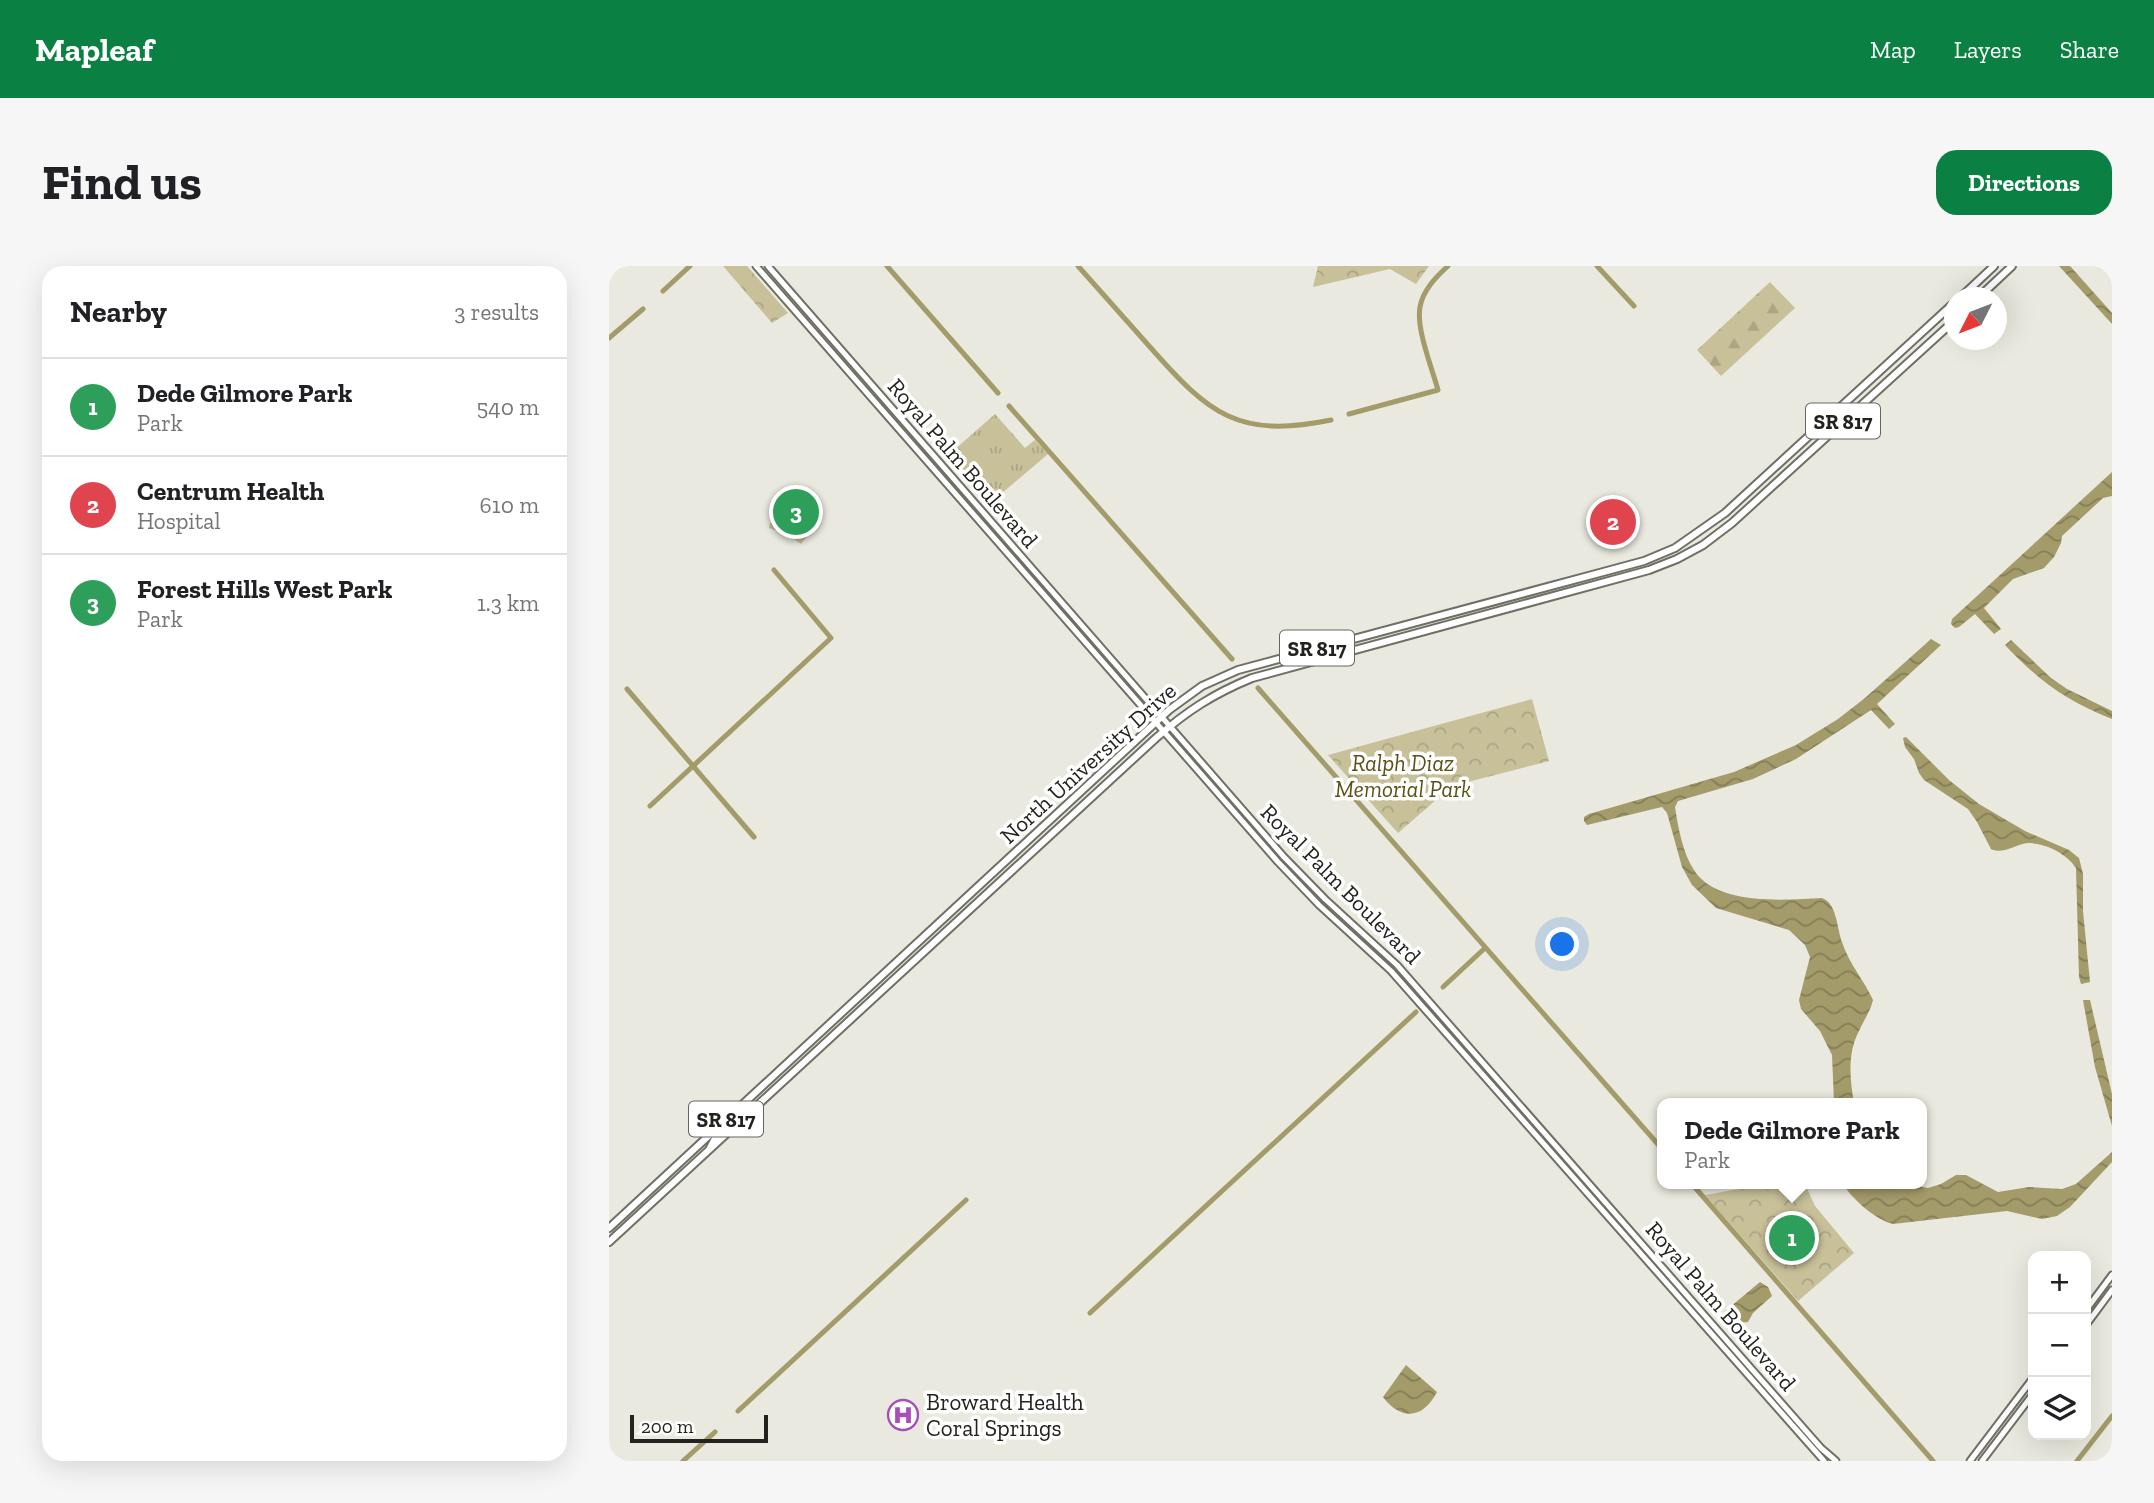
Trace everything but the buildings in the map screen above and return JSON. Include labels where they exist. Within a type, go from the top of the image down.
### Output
[{"type":"main road","name":"Royal Palm Boulevard","points":[[756,266],[1299,885],[1391,971],[1823,1461]]},
{"type":"main road","name":"Royal Palm Boulevard","points":[[768,266],[1305,880],[1397,965],[1821,1448],[1836,1461]]},
{"type":"main road","points":[[1972,287],[1994,266]]},
{"type":"main road","points":[[1990,287],[2012,266]]},
{"type":"main road","points":[[772,284],[781,291],[792,293]]},
{"type":"main road","name":"North University Drive","points":[[609,1228],[1182,699],[1214,680],[1238,670],[1541,589],[1675,548],[1725,513],[1944,312]]},
{"type":"main road","name":"North University Drive","points":[[609,1242],[1163,732],[1201,702],[1252,678],[1631,575],[1703,545],[1732,523],[1944,330]]},
{"type":"main road","points":[[1793,468],[1793,459],[1804,441]]},
{"type":"main road","points":[[1769,489],[1785,468],[1785,459]]},
{"type":"main road","points":[[1658,566],[1675,548]]},
{"type":"main road","points":[[1631,575],[1650,565],[1655,556]]},
{"type":"main road","points":[[1301,664],[1315,655],[1319,648]]},
{"type":"main road","points":[[1218,794],[1236,801]]},
{"type":"main road","points":[[999,883],[998,876],[1010,858]]},
{"type":"main road","points":[[978,902],[991,885],[992,875]]},
{"type":"main road","points":[[709,1149],[728,1117]]},
{"type":"main road","points":[[687,1171],[705,1148],[709,1135]]},
{"type":"main road","points":[[2091,1303],[2112,1275]]},
{"type":"main road","points":[[2091,1318],[2112,1290]]},
{"type":"main road","points":[[1970,1461],[2028,1385]]},
{"type":"main road","points":[[1982,1461],[2028,1401]]},
{"type":"green space","points":[[723,266],[747,266],[788,313],[772,323]]},
{"type":"green space","points":[[1318,266],[1429,266],[1416,284],[1390,269],[1313,287]]},
{"type":"green space","points":[[1770,282],[1795,308],[1721,376],[1697,350]]},
{"type":"green space","points":[[995,414],[1025,448],[1035,440],[1048,454],[988,505],[945,458]]},
{"type":"green space","points":[[776,500],[819,501],[819,522],[801,544],[785,533],[769,528]]},
{"type":"green space","name":"Ralph Diaz Memorial Park","points":[[1532,699],[1549,761],[1452,786],[1398,833],[1328,755]]},
{"type":"green space","points":[[1739,1189],[1807,1189],[1815,1206],[1854,1253],[1798,1301],[1705,1195]]},
{"type":"water","points":[[2059,266],[2070,266],[2112,313],[2112,324]]},
{"type":"water","points":[[2112,472],[2112,496],[2103,498],[2062,536],[2054,557],[2044,568],[2013,579],[1984,608],[2001,629],[1994,634],[1975,614],[1959,627],[1955,628],[1951,624],[1952,619]]},
{"type":"water","points":[[1931,639],[1941,645],[1877,704],[1895,724],[1889,729],[1871,710],[1796,759],[1753,779],[1678,801],[1675,807],[1687,856],[1704,882],[1735,895],[1771,900],[1822,898],[1831,905],[1845,950],[1873,1000],[1855,1039],[1851,1057],[1853,1098],[1834,1098],[1832,1055],[1820,1031],[1801,1009],[1799,1000],[1810,957],[1805,945],[1789,930],[1716,908],[1692,885],[1682,867],[1667,813],[1662,807],[1587,825],[1584,817],[1734,772],[1796,745],[1838,719]]},
{"type":"water","points":[[2011,640],[2051,678],[2112,711],[2112,719],[2067,697],[2042,679],[2005,645]]},
{"type":"water","points":[[1906,737],[1949,780],[1979,804],[2025,831],[2069,850],[2079,858],[2083,874],[2083,911],[2090,982],[2081,984],[2079,977],[2076,868],[2062,854],[2042,845],[2028,843],[2005,850],[1991,849],[1968,809],[1924,780],[1905,747],[1903,738]]},
{"type":"water","points":[[2083,1000],[2090,1000],[2112,1094],[2112,1126],[2095,1067]]},
{"type":"water","points":[[2112,1152],[2112,1162],[2070,1207],[2057,1216],[2042,1219],[2007,1211],[1893,1224],[1865,1208],[1847,1189],[1927,1189],[1956,1175],[1966,1175],[1998,1192],[2029,1187],[2062,1189],[2076,1184]]},
{"type":"water","points":[[1760,1282],[1768,1287],[1772,1296],[1753,1313],[1748,1322],[1733,1322],[1727,1319],[1724,1312]]},
{"type":"water","points":[[1406,1365],[1437,1392],[1425,1408],[1412,1414],[1397,1410],[1383,1397]]},
{"type":"waterway","points":[[663,291],[690,266]]},
{"type":"waterway","points":[[887,266],[998,393]]},
{"type":"waterway","points":[[1078,266],[1171,370],[1209,405],[1248,423],[1272,426],[1331,420]]},
{"type":"waterway","points":[[1349,414],[1438,390],[1422,337],[1419,316],[1427,289],[1448,266]]},
{"type":"waterway","points":[[1597,266],[1634,306]]},
{"type":"waterway","points":[[609,338],[643,309]]},
{"type":"waterway","points":[[1009,406],[1232,659]]},
{"type":"waterway","points":[[650,806],[831,638],[774,570]]},
{"type":"waterway","points":[[1258,688],[1657,1143]]},
{"type":"waterway","points":[[627,689],[754,837]]},
{"type":"waterway","points":[[1443,987],[1485,948]]},
{"type":"waterway","points":[[1090,1313],[1416,1012]]},
{"type":"waterway","points":[[1696,1189],[1933,1461]]},
{"type":"waterway","points":[[738,1411],[966,1200]]},
{"type":"waterway","points":[[2077,1461],[2112,1416]]},
{"type":"waterway","points":[[683,1461],[715,1432]]},
{"type":"place","name":"Forest Hills West Park","points":[[796,512]]},
{"type":"place","name":"Centrum Health","points":[[1613,522]]},
{"type":"place","name":"Dede Gilmore Park","points":[[1792,1238]]},
{"type":"place","name":"Broward Health Coral Springs","points":[[903,1415]]}]
